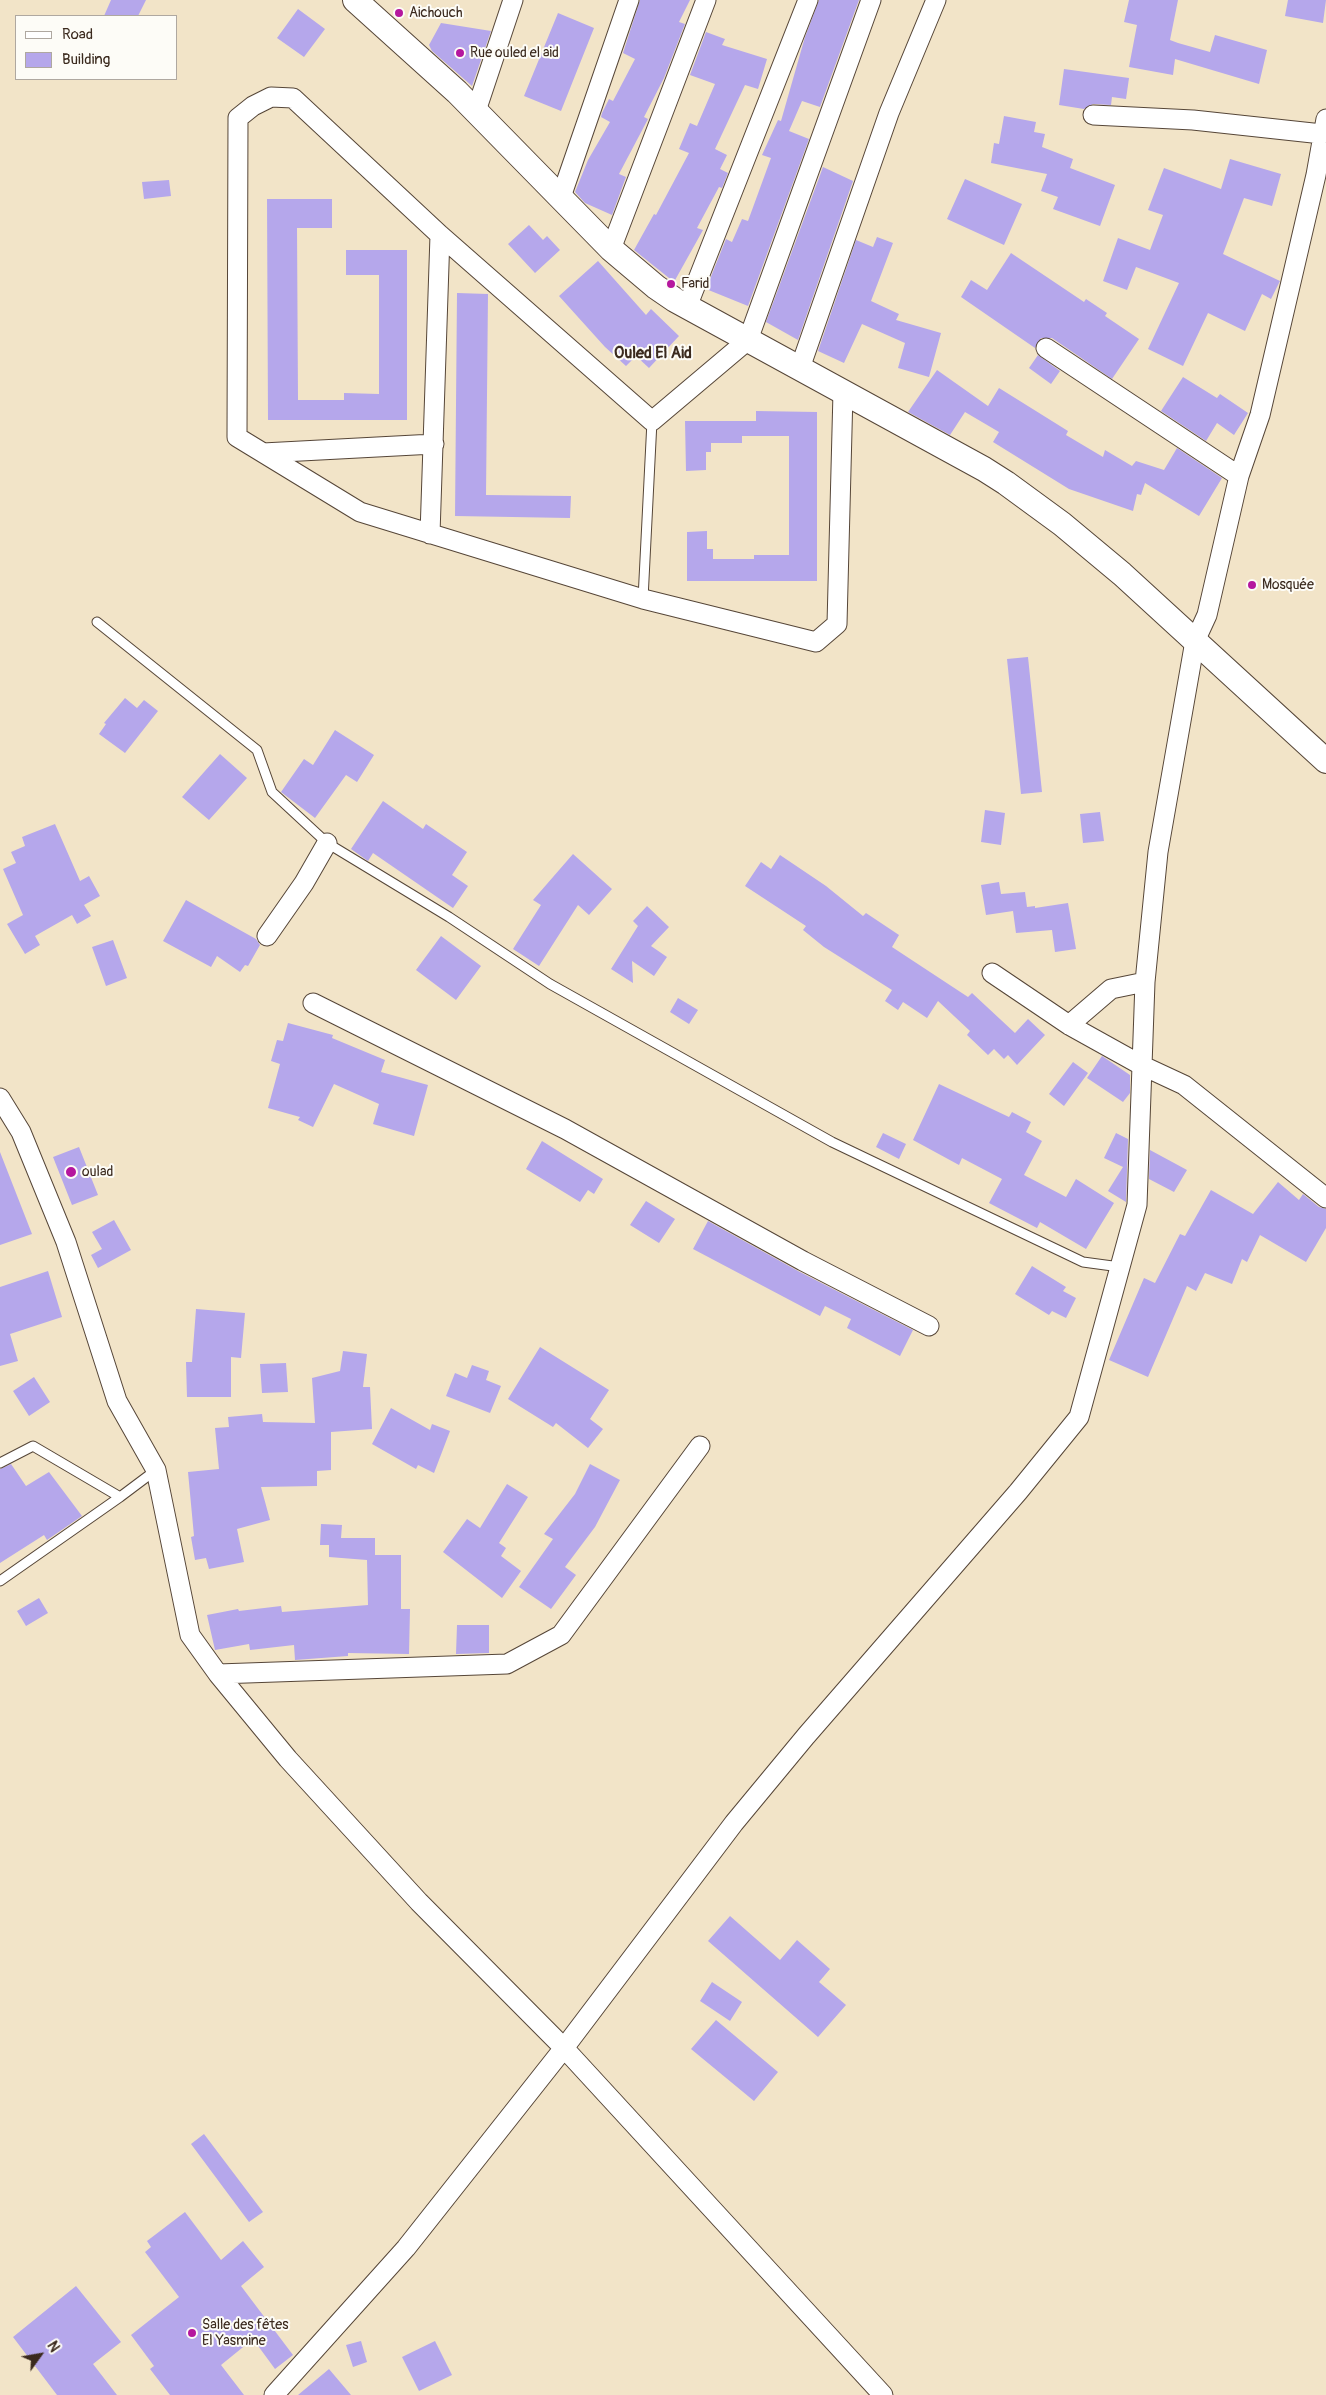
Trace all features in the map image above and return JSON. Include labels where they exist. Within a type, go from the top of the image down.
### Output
[{"type":"street","points":[[355,0],[387,27],[476,111],[611,249],[656,287],[687,307],[984,469],[1022,494],[1062,524],[1122,574],[1326,761]]},
{"type":"street","points":[[476,111],[513,0]]},
{"type":"street","points":[[561,197],[629,0]]},
{"type":"street","points":[[611,249],[706,0]]},
{"type":"street","points":[[687,307],[808,0]]},
{"type":"street","points":[[843,392],[837,624],[816,642],[643,599],[360,512],[237,436],[238,118],[253,106],[271,97],[293,98],[440,235],[652,421],[748,340],[871,0]]},
{"type":"street","points":[[800,368],[889,112],[936,0]]},
{"type":"street","points":[[274,2395],[406,2248],[564,2048],[734,1823],[806,1736],[1018,1492],[1079,1417],[1137,1206],[1145,982],[1158,852],[1195,640],[1207,615],[1239,476],[1260,415],[1316,175],[1324,127],[1093,115]]},
{"type":"street","points":[[430,534],[440,235]]},
{"type":"street","points":[[1046,348],[1239,476]]},
{"type":"street","points":[[263,453],[434,444]]},
{"type":"street","points":[[267,936],[304,883],[326,843]]},
{"type":"street","points":[[992,973],[1069,1025],[1141,1065],[1184,1085],[1326,1198]]},
{"type":"street","points":[[1069,1025],[1111,989],[1145,982]]},
{"type":"street","points":[[313,1003],[565,1129],[803,1261],[929,1326]]},
{"type":"street","points":[[0,1098],[21,1132],[66,1242],[118,1401],[156,1470],[190,1634],[218,1674],[288,1759],[419,1902],[564,2048],[883,2395]]},
{"type":"street","points":[[218,1674],[507,1664],[561,1635],[700,1446]]},
{"type":"lane","points":[[643,599],[652,421]]},
{"type":"lane","points":[[97,622],[257,750],[272,792],[326,843],[449,917],[550,984],[832,1142],[1083,1262],[1120,1267]]},
{"type":"lane","points":[[0,1463],[33,1446],[120,1497]]},
{"type":"lane","points":[[0,1580],[156,1470]]},
{"type":"building","points":[[111,0],[146,0],[138,15],[104,15]]},
{"type":"building","points":[[640,0],[690,0],[679,22],[685,24],[664,78],[644,117],[648,119],[619,174],[626,177],[612,215],[585,203],[575,192],[588,160],[610,122],[601,117],[602,113],[609,99],[613,101],[635,59],[623,53]]},
{"type":"building","points":[[819,0],[859,0],[820,107],[802,101],[789,131],[809,139],[748,306],[706,289],[726,239],[732,242],[742,219],[748,221],[771,158],[762,155],[778,120],[781,121],[805,37]]},
{"type":"building","points":[[1129,0],[1178,0],[1170,40],[1178,43],[1210,52],[1215,35],[1267,50],[1259,84],[1175,59],[1173,75],[1129,67],[1137,25],[1124,22]]},
{"type":"building","points":[[1288,0],[1326,0],[1323,23],[1285,16]]},
{"type":"building","points":[[298,9],[325,29],[304,57],[277,38]]},
{"type":"building","points":[[558,13],[594,28],[561,111],[524,96]]},
{"type":"building","name":"Rue ouled el aid","points":[[441,23],[491,31],[472,86],[432,51],[429,45]]},
{"type":"building","points":[[706,32],[725,39],[722,45],[767,59],[758,89],[745,85],[715,149],[727,155],[720,169],[728,173],[722,188],[719,187],[697,228],[703,230],[674,282],[634,250],[654,214],[656,215],[689,153],[679,149],[690,123],[697,126],[715,84],[690,75]]},
{"type":"building","points":[[1064,69],[1129,78],[1126,99],[1112,97],[1111,105],[1093,104],[1084,109],[1059,105]]},
{"type":"building","points":[[1004,116],[1036,122],[1034,132],[1045,134],[1042,147],[1073,159],[1070,168],[1115,185],[1100,226],[1053,209],[1058,197],[1041,191],[1047,174],[991,163],[994,143],[999,144]]},
{"type":"building","points":[[1230,159],[1281,174],[1272,206],[1244,198],[1223,254],[1280,281],[1271,299],[1262,294],[1245,331],[1208,313],[1183,366],[1148,349],[1179,283],[1136,267],[1127,290],[1103,281],[1118,238],[1150,250],[1163,215],[1148,210],[1164,168],[1221,189]]},
{"type":"building","points":[[823,167],[853,181],[798,340],[766,322]]},
{"type":"building","points":[[965,179],[1022,204],[1004,245],[947,219]]},
{"type":"building","points":[[169,180],[171,196],[144,199],[142,182]]},
{"type":"building","points":[[267,199],[332,199],[332,228],[297,228],[298,400],[344,400],[344,393],[379,394],[379,275],[346,275],[346,250],[407,250],[407,420],[268,420]]},
{"type":"building","points":[[529,225],[543,240],[547,236],[560,250],[535,273],[508,244]]},
{"type":"building","points":[[877,237],[893,243],[871,301],[899,314],[896,320],[941,333],[929,377],[898,368],[905,343],[862,324],[844,363],[818,351],[856,240],[873,247]]},
{"type":"building","points":[[1011,253],[1084,302],[1086,299],[1107,313],[1105,316],[1139,339],[1112,379],[1052,338],[1041,338],[1035,348],[961,297],[971,280],[987,290]]},
{"type":"building","points":[[598,261],[646,315],[651,309],[679,336],[649,368],[636,356],[626,366],[605,347],[559,296]]},
{"type":"building","points":[[457,293],[488,294],[486,495],[571,496],[570,518],[455,516]]},
{"type":"building","points":[[1038,355],[1060,371],[1051,384],[1029,368]]},
{"type":"building","points":[[937,370],[988,406],[999,388],[1068,431],[1066,435],[1103,457],[1105,450],[1132,466],[1136,461],[1164,470],[1177,448],[1222,478],[1199,516],[1145,483],[1141,495],[1137,494],[1133,511],[1069,489],[993,442],[999,432],[965,412],[950,435],[908,412]]},
{"type":"building","points":[[1183,377],[1217,398],[1220,394],[1248,413],[1234,435],[1217,423],[1206,441],[1161,411]]},
{"type":"building","points":[[756,411],[817,412],[817,581],[687,581],[687,532],[707,531],[707,549],[713,549],[713,559],[754,559],[754,555],[789,555],[789,436],[742,436],[742,443],[711,443],[711,452],[706,452],[706,470],[686,471],[685,421],[756,421]]},
{"type":"building","points":[[1028,657],[1042,792],[1021,794],[1007,659]]},
{"type":"building","points":[[125,698],[137,708],[144,700],[158,711],[125,753],[99,734],[106,724],[104,723]]},
{"type":"building","points":[[335,730],[374,755],[357,782],[346,775],[315,818],[281,792],[304,759],[313,765]]},
{"type":"building","points":[[220,754],[247,778],[209,820],[182,797]]},
{"type":"building","points":[[383,801],[423,829],[426,824],[467,852],[452,875],[468,886],[453,908],[373,853],[368,861],[351,849]]},
{"type":"building","points":[[985,810],[1005,813],[1001,845],[981,842]]},
{"type":"building","points":[[1100,812],[1104,841],[1083,843],[1080,814]]},
{"type":"building","points":[[55,824],[80,881],[89,876],[100,896],[84,905],[91,916],[77,924],[72,915],[35,936],[40,945],[25,954],[7,924],[23,915],[3,869],[16,863],[11,852],[25,846],[22,837]]},
{"type":"building","points":[[573,854],[612,889],[589,915],[578,905],[539,966],[513,949],[541,905],[533,900]]},
{"type":"building","points":[[780,855],[826,886],[863,916],[866,913],[899,935],[892,947],[968,997],[972,993],[1015,1033],[1028,1019],[1045,1035],[1017,1065],[1008,1055],[1004,1059],[994,1049],[988,1055],[967,1035],[970,1031],[938,1001],[927,1018],[903,1002],[898,1010],[885,1001],[892,990],[824,947],[803,930],[806,926],[745,886],[761,862],[771,869]]},
{"type":"building","points":[[999,882],[1001,894],[1025,892],[1027,907],[1035,906],[1035,908],[1068,903],[1076,949],[1055,952],[1052,930],[1016,933],[1013,911],[986,915],[981,885]]},
{"type":"building","points":[[186,900],[256,939],[260,945],[248,966],[245,965],[240,972],[217,956],[211,967],[163,941]]},
{"type":"building","points":[[647,906],[669,927],[651,946],[667,957],[654,976],[632,961],[633,983],[611,969],[638,926],[633,921]]},
{"type":"building","points":[[441,936],[481,966],[456,1000],[416,970]]},
{"type":"building","points":[[113,940],[127,978],[106,986],[92,947]]},
{"type":"building","points":[[678,998],[698,1010],[689,1024],[670,1012]]},
{"type":"building","points":[[288,1023],[333,1035],[332,1038],[385,1060],[381,1072],[428,1085],[414,1136],[373,1124],[379,1104],[334,1084],[313,1127],[298,1120],[300,1117],[268,1108],[280,1064],[271,1061],[277,1040],[283,1041]]},
{"type":"building","points":[[1102,1056],[1130,1075],[1130,1093],[1123,1102],[1087,1078]]},
{"type":"building","points":[[1073,1062],[1088,1073],[1064,1106],[1049,1094]]},
{"type":"building","points":[[939,1084],[1009,1117],[1012,1112],[1031,1122],[1026,1132],[1042,1141],[1024,1175],[1066,1197],[1076,1179],[1114,1203],[1086,1249],[1040,1222],[1037,1228],[989,1203],[1002,1179],[962,1158],[959,1165],[913,1140]]},
{"type":"building","points":[[883,1133],[906,1144],[899,1159],[876,1147]]},
{"type":"building","points":[[1116,1133],[1128,1139],[1126,1202],[1108,1191],[1123,1167],[1104,1158]]},
{"type":"building","points":[[542,1141],[603,1179],[594,1194],[588,1190],[580,1202],[526,1169]]},
{"type":"building","points":[[79,1147],[98,1195],[72,1205],[53,1157]]},
{"type":"building","points":[[1150,1150],[1187,1170],[1174,1192],[1149,1179]]},
{"type":"building","points":[[0,1152],[32,1234],[0,1245]]},
{"type":"building","points":[[1278,1182],[1299,1200],[1303,1194],[1319,1207],[1326,1209],[1326,1228],[1306,1262],[1260,1235],[1247,1262],[1242,1259],[1232,1284],[1205,1273],[1196,1291],[1187,1286],[1148,1377],[1109,1360],[1144,1278],[1155,1283],[1180,1234],[1185,1236],[1211,1190],[1253,1214]]},
{"type":"building","points":[[646,1201],[675,1219],[659,1243],[630,1225]]},
{"type":"building","points":[[114,1220],[131,1250],[98,1268],[91,1255],[102,1249],[92,1232]]},
{"type":"building","points":[[708,1221],[798,1271],[913,1330],[900,1356],[847,1328],[851,1319],[825,1306],[820,1316],[693,1249]]},
{"type":"building","points":[[1032,1266],[1066,1287],[1063,1291],[1076,1298],[1066,1318],[1052,1311],[1049,1315],[1015,1294]]},
{"type":"building","points":[[48,1271],[62,1317],[10,1334],[18,1361],[0,1366],[0,1287]]},
{"type":"building","points":[[196,1309],[245,1313],[241,1358],[231,1357],[231,1397],[187,1397],[186,1362],[192,1362]]},
{"type":"building","points":[[540,1347],[609,1390],[590,1419],[603,1429],[588,1448],[556,1423],[553,1427],[508,1399]]},
{"type":"building","points":[[343,1351],[367,1354],[363,1387],[370,1387],[372,1429],[331,1432],[331,1470],[317,1471],[317,1486],[261,1487],[270,1520],[237,1529],[244,1562],[209,1569],[206,1558],[195,1560],[191,1537],[194,1536],[188,1472],[219,1469],[215,1428],[229,1427],[228,1417],[262,1414],[263,1422],[315,1423],[312,1378],[340,1371]]},
{"type":"building","points":[[286,1363],[288,1392],[262,1393],[260,1364]]},
{"type":"building","points":[[472,1365],[489,1371],[486,1380],[501,1386],[490,1413],[446,1396],[455,1373],[467,1378]]},
{"type":"building","points":[[34,1377],[50,1402],[29,1416],[13,1391]]},
{"type":"building","points":[[391,1408],[430,1430],[432,1424],[450,1431],[434,1473],[418,1465],[416,1469],[372,1444]]},
{"type":"building","points":[[11,1464],[26,1486],[49,1472],[82,1516],[47,1540],[44,1535],[0,1563],[0,1469]]},
{"type":"building","points":[[590,1464],[620,1480],[595,1527],[565,1567],[576,1575],[551,1609],[519,1587],[553,1539],[544,1534],[575,1494]]},
{"type":"building","points":[[507,1484],[528,1497],[499,1543],[506,1548],[501,1556],[521,1571],[502,1598],[443,1552],[467,1519],[480,1528]]},
{"type":"building","points":[[321,1524],[342,1525],[341,1538],[375,1538],[375,1555],[401,1555],[401,1609],[410,1609],[409,1654],[348,1653],[348,1656],[295,1660],[294,1645],[250,1650],[249,1644],[215,1650],[207,1615],[238,1609],[239,1611],[281,1606],[282,1612],[368,1605],[367,1560],[329,1557],[329,1545],[320,1545]]},
{"type":"building","points":[[39,1598],[48,1613],[26,1626],[17,1611]]},
{"type":"building","points":[[457,1625],[489,1625],[489,1653],[456,1654]]},
{"type":"building","points":[[730,1916],[780,1960],[797,1940],[830,1969],[819,1982],[846,2005],[818,2037],[708,1941]]},
{"type":"building","points":[[712,1982],[742,2002],[730,2021],[700,2001]]},
{"type":"building","points":[[716,2020],[778,2072],[754,2101],[691,2049]]},
{"type":"building","points":[[204,2134],[263,2212],[249,2222],[191,2144]]},
{"type":"building","points":[[185,2212],[221,2260],[243,2241],[264,2267],[241,2286],[293,2355],[275,2369],[253,2339],[221,2365],[244,2395],[170,2395],[150,2369],[154,2366],[131,2335],[179,2297],[145,2252],[151,2247],[147,2241]]},
{"type":"building","points":[[76,2286],[121,2342],[93,2364],[117,2395],[57,2395],[13,2337]]},
{"type":"building","points":[[361,2341],[367,2362],[353,2367],[346,2345]]},
{"type":"building","points":[[435,2341],[452,2375],[419,2391],[402,2357]]},
{"type":"building","points":[[329,2369],[351,2395],[298,2395]]},
{"type":"place","name":"Aichouch","points":[[399,13]]},
{"type":"place","name":"Rue ouled el aid","points":[[460,53]]},
{"type":"place","name":"Farid","points":[[671,284]]},
{"type":"place","name":"Mosquée","points":[[1252,585]]},
{"type":"place","name":"oulad","points":[[71,1172]]},
{"type":"place","name":"Salle des fêtes El Yasmine","points":[[192,2333]]},
{"type":"district","name":"Ouled El Aid","points":[[653,354]]}]
